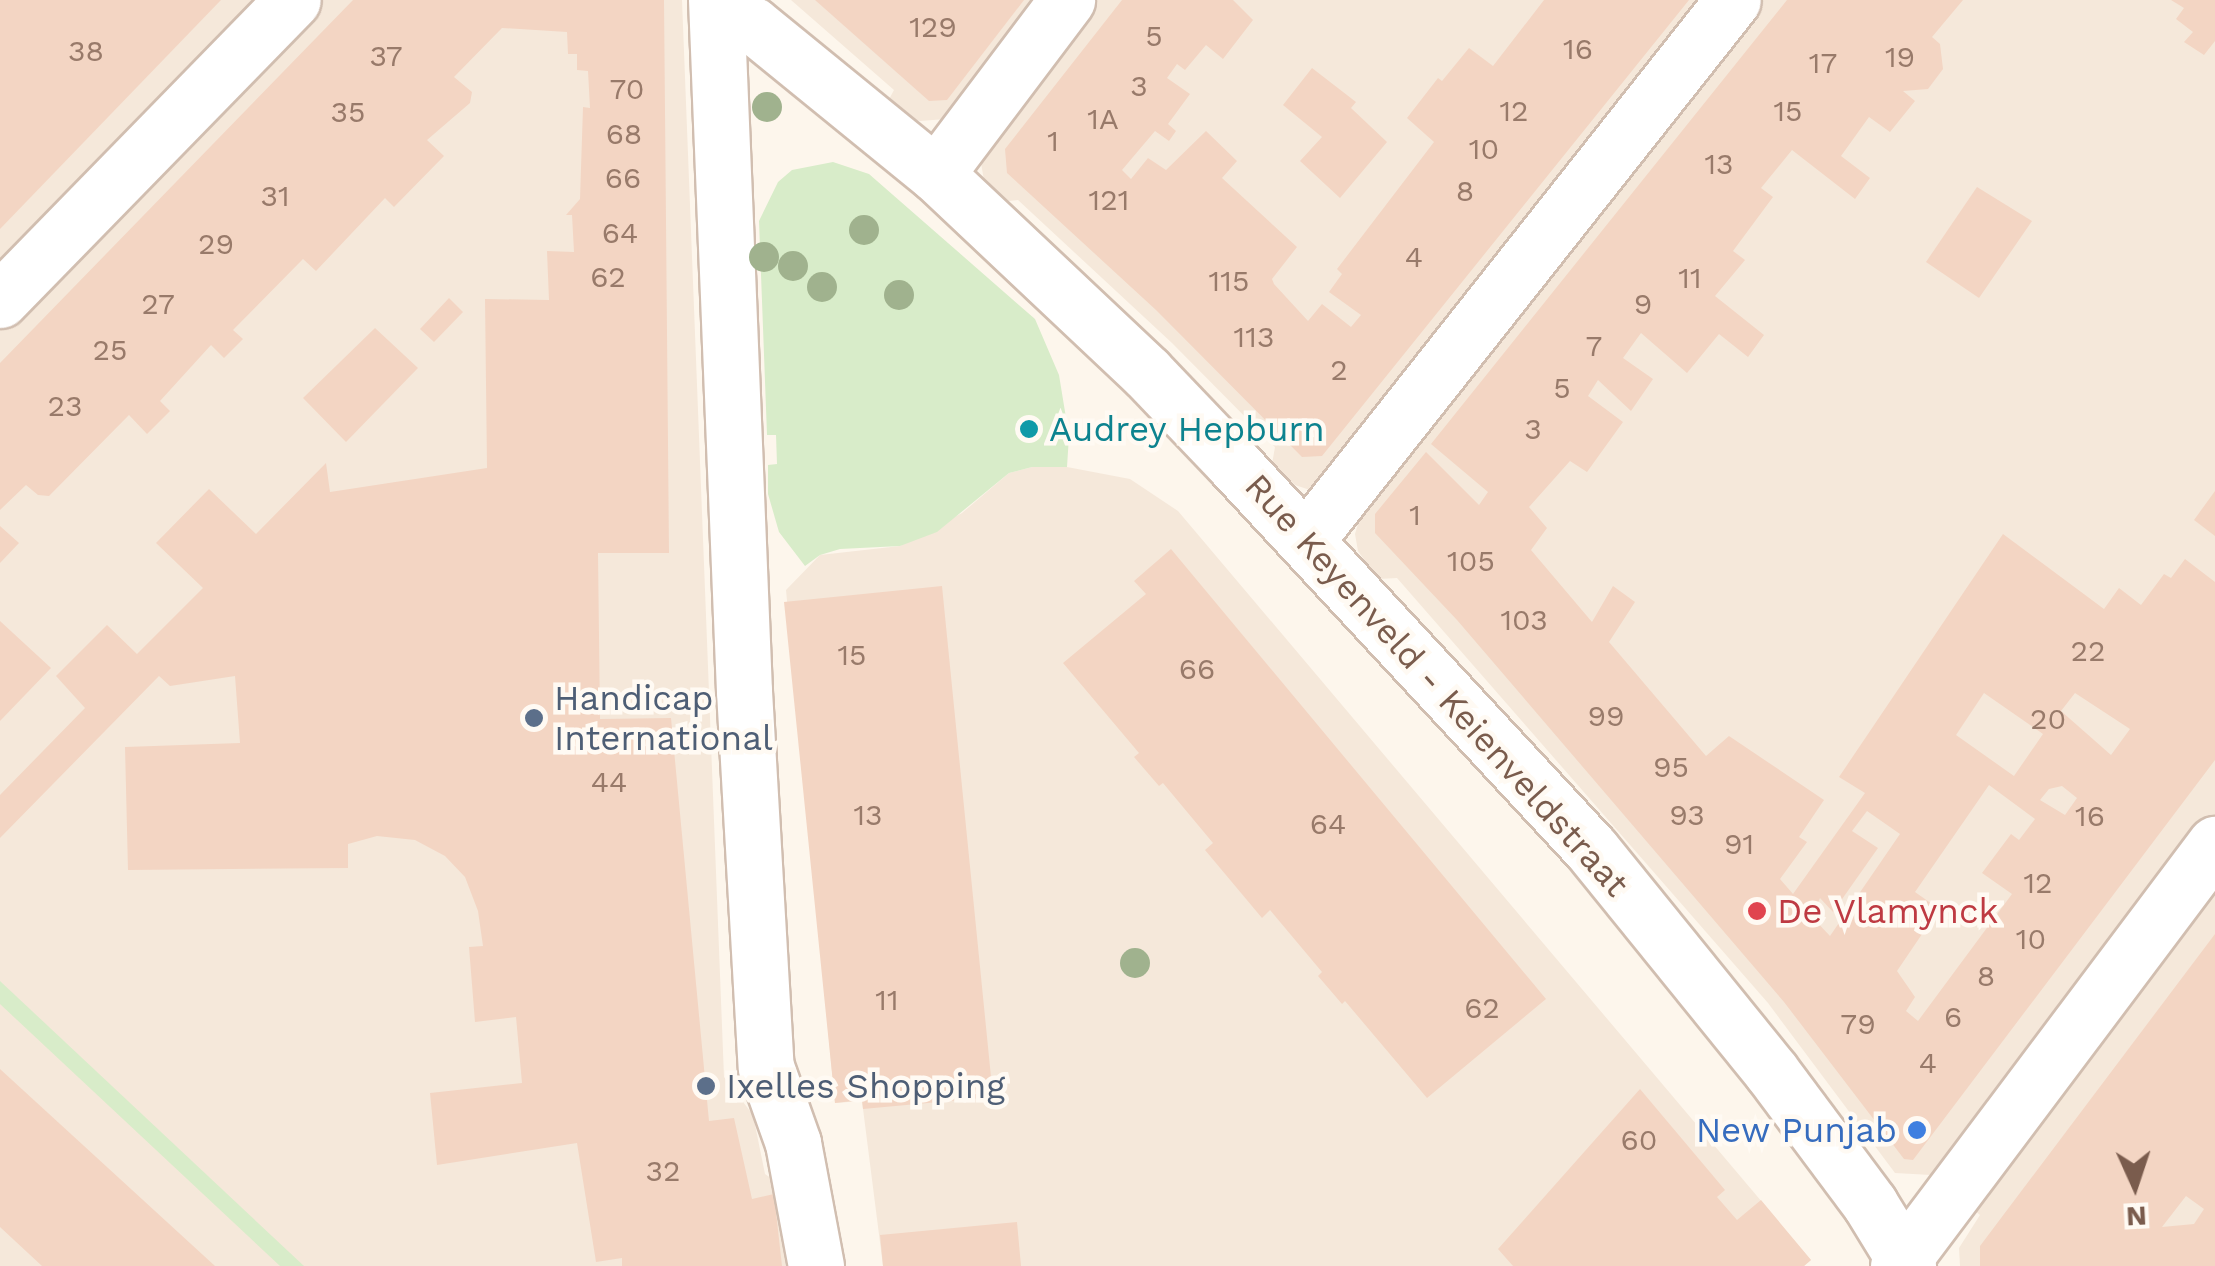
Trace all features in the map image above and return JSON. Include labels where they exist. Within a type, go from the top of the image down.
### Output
[{"type":"street","points":[[0,300],[293,0]]},
{"type":"street","points":[[936,174],[1067,0]]},
{"type":"street","points":[[1306,540],[1733,0]]},
{"type":"street","points":[[716,10],[744,691],[766,1067],[792,1143],[816,1266]]},
{"type":"street","name":"Rue Keyenveld - Keienveldstraat","points":[[716,10],[754,25],[936,174],[1147,373],[1306,540],[1592,850],[1771,1071],[1870,1204],[1903,1264]]},
{"type":"street","points":[[1903,1264],[2215,844]]},
{"type":"shaded area","points":[[0,0],[682,0],[724,1077],[753,1115],[765,1174],[785,1188],[795,1266],[0,1266]]},
{"type":"shaded area","points":[[791,0],[2215,0],[2215,1266],[1960,1266],[1959,1248],[1980,1215],[1931,1175],[1895,1173],[1768,1003],[1397,578],[1378,579],[1358,551],[1355,534],[1364,504],[1323,486],[1310,490],[1295,485],[1272,464],[1275,447],[1172,343],[1018,200],[1000,202],[985,186],[978,146],[946,119],[920,121],[902,116],[887,103],[894,90]]},
{"type":"shaded area","points":[[1032,467],[1067,467],[1130,479],[1178,511],[1811,1260],[1804,1266],[883,1266],[862,1101],[835,1103],[786,590],[820,555],[900,546],[962,513],[1009,473]]},
{"type":"green space","points":[[833,162],[869,174],[1035,319],[1059,375],[1069,436],[1067,467],[1032,467],[1009,473],[937,532],[900,546],[840,549],[820,555],[805,566],[779,532],[768,494],[768,465],[777,464],[776,435],[767,435],[759,221],[778,182],[792,170]]},
{"type":"green space","points":[[0,981],[304,1266],[280,1266],[0,1004]]},
{"type":"building","points":[[0,0],[221,0],[0,229]]},
{"type":"building","points":[[353,0],[664,0],[669,553],[598,553],[600,719],[671,718],[709,1121],[734,1118],[752,1199],[774,1194],[782,1266],[622,1266],[622,1258],[596,1262],[577,1143],[437,1165],[430,1093],[522,1083],[516,1017],[475,1022],[469,947],[483,946],[478,911],[465,877],[445,856],[415,840],[377,836],[348,844],[348,868],[128,870],[125,747],[240,743],[235,676],[170,686],[159,676],[0,838],[0,795],[85,708],[56,676],[107,625],[137,654],[203,588],[156,543],[209,489],[256,534],[326,463],[330,492],[487,468],[485,299],[549,300],[547,251],[574,252],[572,215],[566,215],[580,199],[583,107],[590,108],[588,71],[577,70],[577,54],[568,54],[567,32],[502,28],[454,77],[472,92],[470,103],[427,140],[444,156],[394,207],[385,198],[316,271],[303,259],[233,330],[243,339],[224,358],[211,345],[160,401],[170,411],[147,434],[129,415],[49,496],[38,495],[26,485],[0,510],[0,363]]},
{"type":"building","points":[[815,0],[1024,0],[947,100],[929,101]]},
{"type":"building","points":[[1122,0],[1233,0],[1253,20],[1223,59],[1206,45],[1185,70],[1177,64],[1167,78],[1190,94],[1168,124],[1176,131],[1169,141],[1155,131],[1122,170],[1131,179],[1148,158],[1166,170],[1206,131],[1237,161],[1222,178],[1297,247],[1272,279],[1274,284],[1308,321],[1322,304],[1351,327],[1361,315],[1329,292],[1342,274],[1337,269],[1434,142],[1407,118],[1438,78],[1442,81],[1469,48],[1493,66],[1544,0],[1689,0],[1322,456],[1302,457],[1156,310],[1007,173],[1005,149]]},
{"type":"building","points":[[1787,0],[1963,0],[1932,37],[1940,44],[1943,69],[1928,89],[1903,91],[1915,101],[1890,132],[1869,117],[1841,156],[1870,178],[1855,199],[1792,150],[1761,188],[1773,197],[1733,251],[1745,260],[1715,296],[1764,335],[1748,357],[1719,334],[1687,373],[1641,333],[1623,358],[1653,379],[1631,411],[1598,380],[1588,396],[1623,422],[1587,472],[1570,461],[1529,507],[1547,528],[1531,550],[1592,622],[1613,586],[1635,602],[1609,642],[1706,756],[1729,736],[1824,800],[1799,837],[1807,842],[1780,879],[1793,894],[1865,793],[1839,777],[2003,534],[2104,609],[2119,588],[2141,605],[2164,574],[2171,578],[2185,559],[2215,582],[2215,760],[1913,1160],[1904,1159],[1784,1002],[1457,620],[1375,533],[1375,514],[1426,452],[1479,505],[1488,492],[1431,444]],"holes":[[[1984,693],[2043,734],[2014,776],[1956,735]],[[2075,693],[2130,729],[2111,755],[2061,711]],[[1989,785],[2035,819],[2019,840],[2011,834],[1982,873],[2012,894],[1918,1021],[1906,1011],[1915,997],[1897,971],[1939,909],[1915,892]],[[2062,786],[2077,798],[2065,815],[2040,800],[2049,789]],[[1867,811],[1900,834],[1830,936],[1812,917],[1820,898],[1833,912],[1878,848],[1852,831]]]},
{"type":"building","points":[[2171,0],[2215,0],[2215,41],[2204,55],[2184,42],[2193,32],[2176,19],[2184,8]]},
{"type":"building","points":[[1312,68],[1356,102],[1351,108],[1387,142],[1340,198],[1300,161],[1322,137],[1283,105]]},
{"type":"building","points":[[1977,187],[2032,221],[1979,298],[1926,262]]},
{"type":"building","points":[[449,298],[463,312],[434,342],[420,329]]},
{"type":"building","points":[[375,328],[418,368],[346,442],[303,398]]},
{"type":"building","points":[[2215,491],[2215,536],[2194,520]]},
{"type":"building","points":[[0,526],[19,543],[0,563]]},
{"type":"building","points":[[1171,549],[1546,999],[1427,1098],[1345,1001],[1342,1004],[1318,976],[1322,972],[1270,910],[1262,918],[1205,850],[1213,843],[1163,783],[1159,786],[1134,757],[1139,753],[1063,663],[1146,594],[1134,581]]},
{"type":"building","points":[[942,586],[993,1097],[863,1109],[862,1100],[835,1103],[784,602]]},
{"type":"building","points":[[0,621],[51,668],[0,721]]},
{"type":"building","points":[[2215,934],[2215,1266],[1980,1266],[1980,1246]],"holes":[[[2186,1196],[2204,1209],[2194,1224],[2162,1227]]]},
{"type":"building","points":[[0,1069],[215,1266],[42,1266],[0,1227]]},
{"type":"building","points":[[1640,1089],[1725,1190],[1717,1197],[1737,1220],[1761,1200],[1811,1260],[1804,1266],[1513,1266],[1498,1249]]},
{"type":"building","points":[[1017,1222],[1021,1266],[883,1266],[880,1235]]},
{"type":"place","name":"Audrey Hepburn","points":[[1029,429]]},
{"type":"place","name":"Handicap International","points":[[534,718]]},
{"type":"place","name":"De Vlamynck","points":[[1757,911]]},
{"type":"place","name":"Ixelles Shopping","points":[[706,1086]]},
{"type":"place","name":"New Punjab","points":[[1917,1130]]}]
